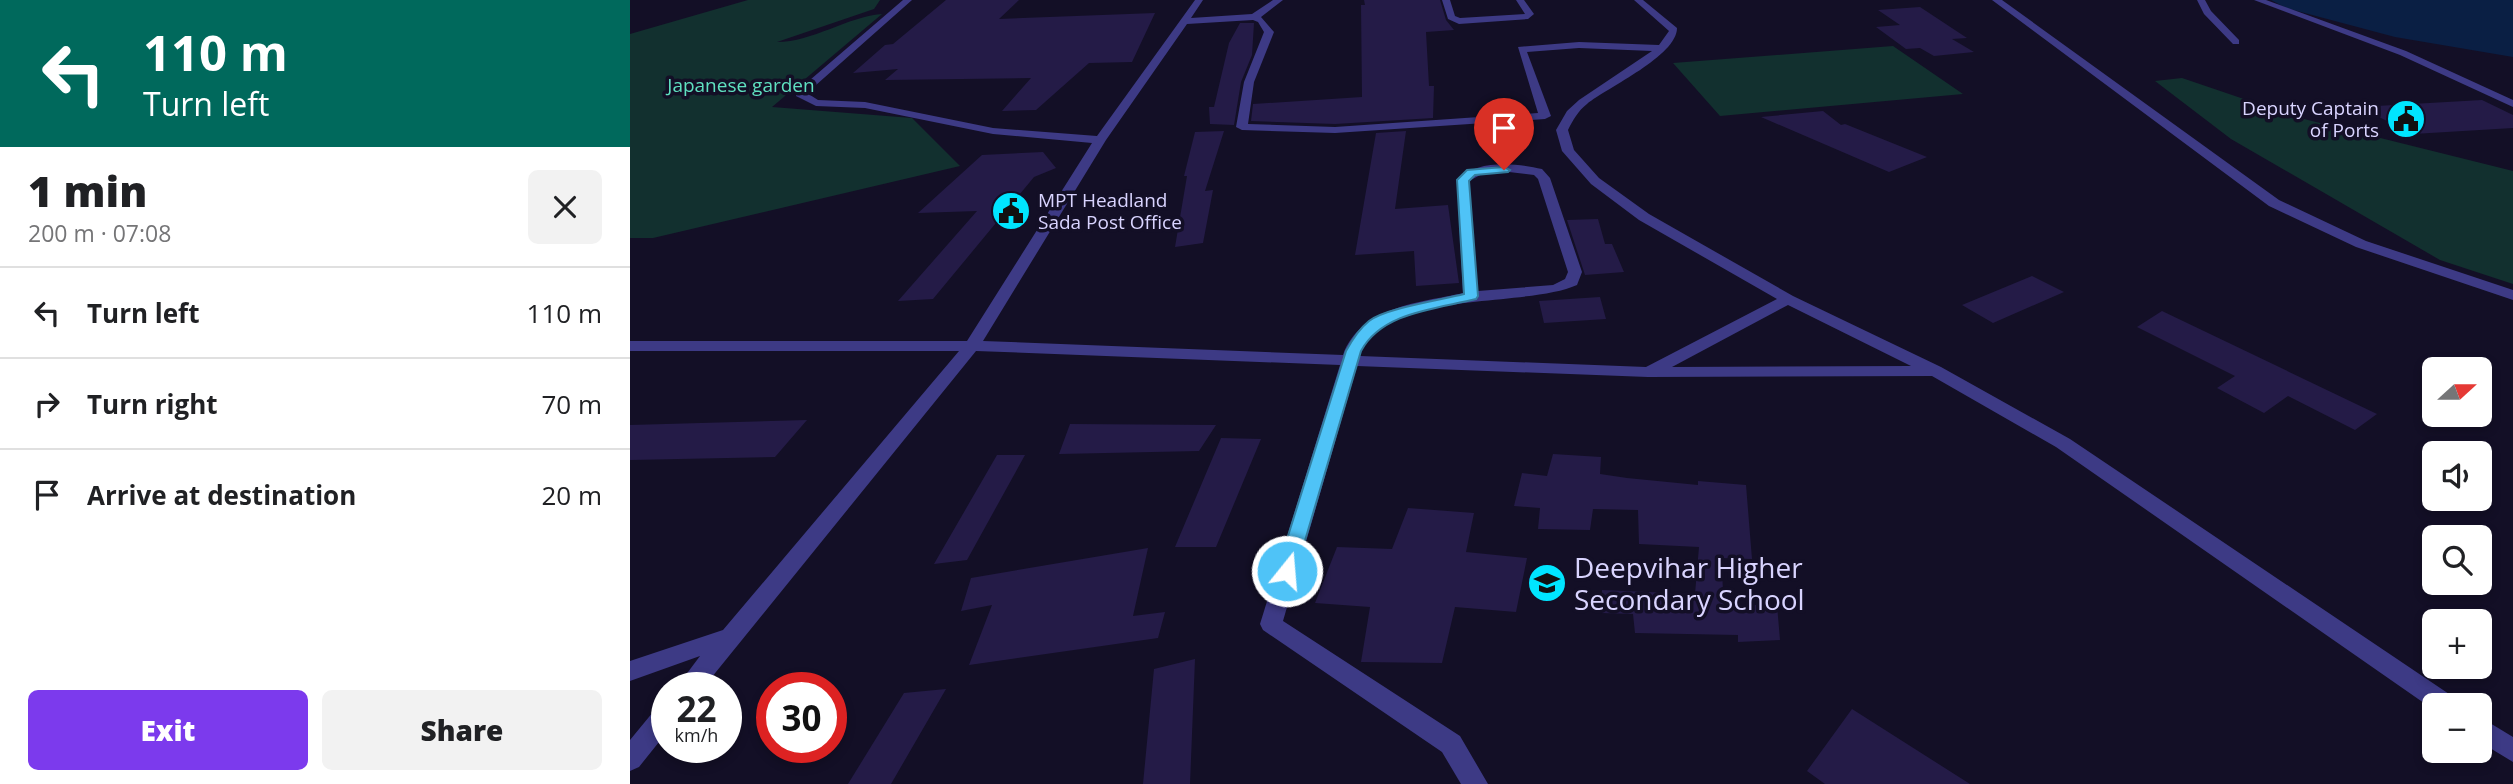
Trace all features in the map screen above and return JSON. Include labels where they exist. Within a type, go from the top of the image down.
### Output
[{"type":"street","points":[[908,0],[800,94],[816,103],[865,105],[993,131],[1100,140]]},
{"type":"street","points":[[701,672],[972,346],[1100,140],[1199,0]]},
{"type":"street","points":[[1254,17],[1279,0]]},
{"type":"street","points":[[1446,0],[1451,17],[1459,21],[1528,16],[1530,14],[1520,0]]},
{"type":"street","points":[[1638,0],[1674,30],[1674,35],[1661,48],[1573,110],[1562,130],[1568,151],[1595,181],[1644,217],[1788,299],[1935,371],[2063,443],[2428,693]]},
{"type":"street","points":[[1996,0],[2274,203],[2366,246],[2513,295]]},
{"type":"street","points":[[2201,0],[2207,12],[2236,42]]},
{"type":"street","points":[[2258,0],[2403,53],[2513,104]]},
{"type":"street","points":[[1186,21],[1254,17],[1261,20],[1269,32],[1249,82],[1242,127],[1335,130],[1545,116],[1521,49],[1579,45],[1661,48]]},
{"type":"street","points":[[1471,296],[1463,180],[1471,172],[1484,170],[1538,172],[1544,178],[1575,272],[1572,282],[1556,289],[1471,296],[1391,316],[1375,323],[1360,338],[1350,361],[1271,624],[1451,744],[1475,784]]},
{"type":"street","points":[[1648,372],[1788,299]]},
{"type":"street","points":[[630,346],[972,346],[1648,372],[1935,371]]},
{"type":"street","points":[[630,671],[729,637]]},
{"type":"street","points":[[630,759],[651,733]]},
{"type":"street","points":[[2492,737],[2513,751]]},
{"type":"green space","name":"Japanese garden","points":[[748,0],[880,0],[874,9],[777,42],[804,38],[855,20],[882,14],[772,107],[912,118],[960,166],[653,238],[630,238],[630,34]]},
{"type":"green space","points":[[1893,46],[1963,94],[1720,116],[1673,63]]},
{"type":"green space","points":[[2182,78],[2300,118],[2513,171],[2513,284],[2440,260],[2231,139],[2155,81]]},
{"type":"water","points":[[2271,0],[2513,0],[2513,57],[2395,37],[2286,8]]},
{"type":"building","points":[[946,0],[1019,0],[999,19],[1155,13],[1132,62],[1089,63],[1036,110],[1002,111],[1031,78],[885,80],[898,69],[853,73],[885,45],[893,44]]},
{"type":"building","points":[[1364,0],[1440,0],[1446,20],[1454,30],[1426,32],[1429,86],[1434,86],[1433,118],[1335,124],[1251,121],[1253,104],[1362,97],[1361,5],[1365,5]]},
{"type":"building","points":[[1920,7],[1967,38],[1952,39],[1974,52],[1934,56],[1920,48],[1906,49],[1876,27],[1900,25],[1878,10]]},
{"type":"building","points":[[1240,23],[1254,23],[1252,55],[1241,82],[1234,125],[1210,124],[1209,107],[1214,107],[1229,43]]},
{"type":"building","points":[[2482,100],[2513,115],[2513,128],[2413,134],[2359,107]]},
{"type":"building","points":[[1823,111],[1841,125],[1845,124],[1927,157],[1889,172],[1761,117]]},
{"type":"building","points":[[1224,131],[1205,191],[1213,190],[1203,243],[1175,247],[1187,176],[1184,176],[1195,132]]},
{"type":"building","points":[[1406,131],[1395,209],[1448,205],[1459,283],[1416,286],[1414,251],[1355,255],[1376,133]]},
{"type":"building","points":[[1043,152],[1056,168],[1034,177],[933,299],[898,301],[977,211],[918,213],[982,155]]},
{"type":"building","points":[[1598,219],[1605,244],[1612,244],[1624,272],[1585,275],[1567,220]]},
{"type":"building","points":[[2032,276],[2064,292],[1993,323],[1962,305]]},
{"type":"building","points":[[1600,297],[1606,319],[1544,323],[1539,301]]},
{"type":"building","points":[[2162,311],[2377,414],[2355,430],[2288,396],[2264,413],[2217,388],[2235,376],[2137,327]]},
{"type":"building","points":[[807,420],[775,457],[630,460],[630,425]]},
{"type":"building","points":[[1070,424],[1216,425],[1199,451],[1059,454]]},
{"type":"building","points":[[1221,438],[1261,439],[1216,547],[1175,547]]},
{"type":"building","points":[[1553,454],[1601,457],[1600,474],[1698,485],[1698,481],[1746,485],[1752,559],[1721,558],[1724,605],[1777,605],[1780,640],[1738,642],[1738,635],[1635,633],[1633,614],[1601,613],[1602,590],[1695,594],[1699,547],[1639,544],[1638,510],[1593,509],[1590,530],[1538,529],[1540,508],[1514,506],[1522,473],[1547,476]]},
{"type":"building","points":[[997,455],[1025,455],[967,560],[934,564]]},
{"type":"building","points":[[1408,508],[1474,513],[1466,552],[1527,558],[1516,612],[1455,607],[1442,663],[1361,662],[1370,607],[1315,603],[1337,547],[1392,549]]},
{"type":"building","points":[[1148,548],[1133,616],[1165,612],[1158,638],[969,665],[992,605],[961,611],[971,578]]},
{"type":"building","points":[[1195,659],[1190,784],[1143,784],[1154,669]]},
{"type":"building","points":[[946,689],[891,784],[848,784],[904,693]]},
{"type":"building","points":[[1852,709],[1970,784],[1825,784],[1807,771]]},
{"type":"place","name":"Deputy Captain of Ports","points":[[2406,119]]},
{"type":"place","name":"MPT Headland Sada Post Office","points":[[1011,211]]},
{"type":"place","name":"Deepvihar Higher Secondary School","points":[[1547,583]]},
{"type":"route","points":[[1287,571],[1353,351],[1360,338],[1375,323],[1391,316],[1471,296],[1463,180],[1471,172],[1504,170]]}]
